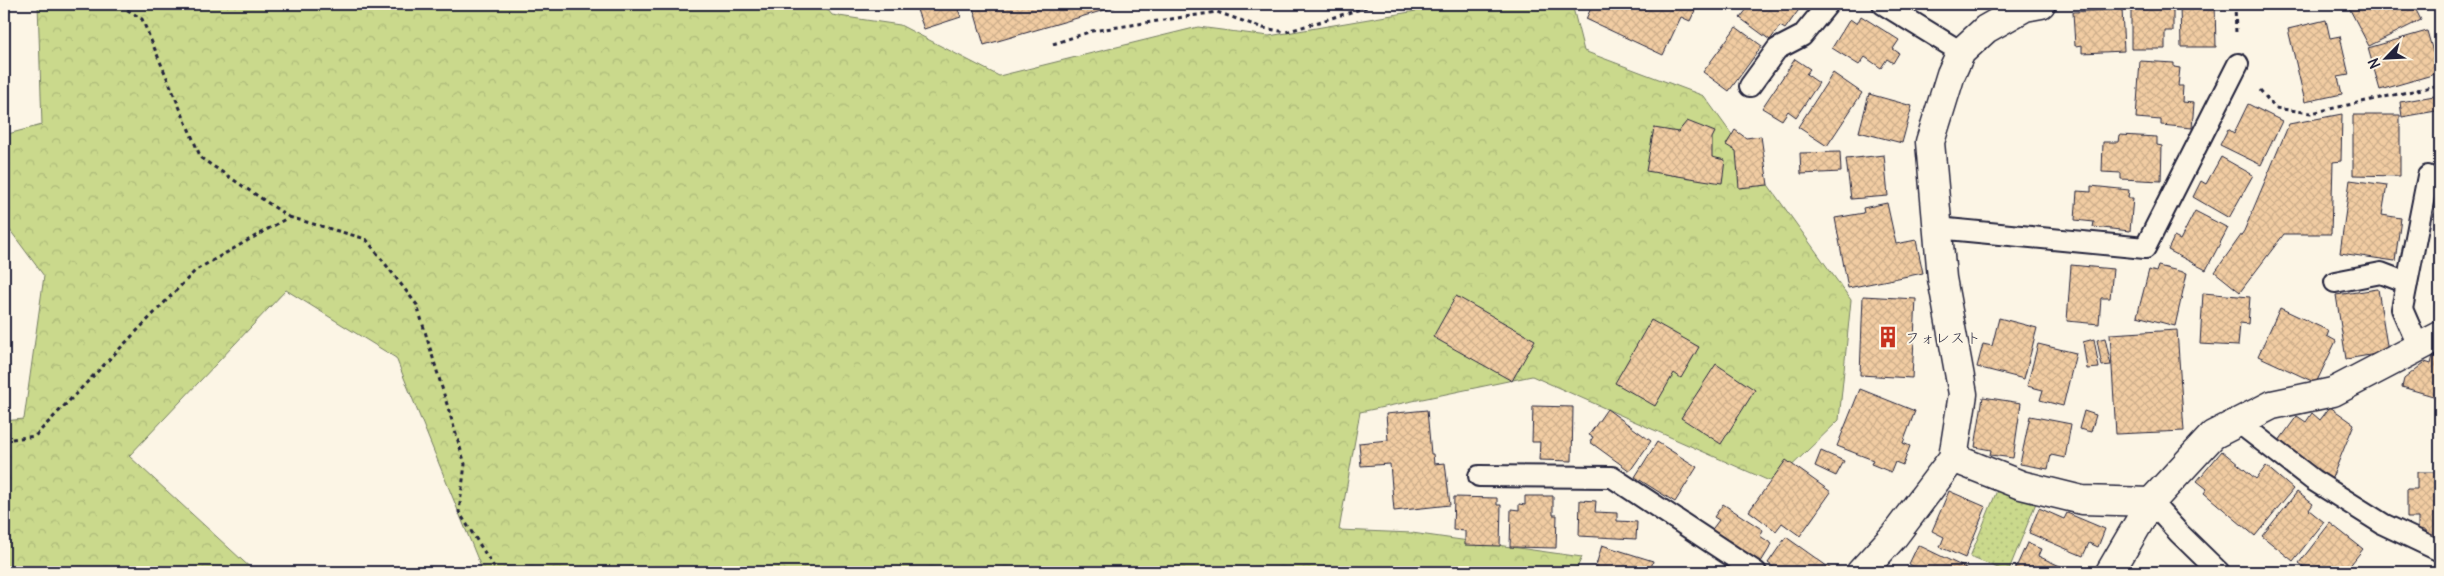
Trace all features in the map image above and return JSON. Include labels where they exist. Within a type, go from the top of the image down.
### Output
[{"type":"street","points":[[1861,572],[1894,536],[1953,458],[1963,394],[1942,278],[1930,142],[1951,74],[1961,52],[1986,29],[2024,8],[2041,4]]},
{"type":"street","points":[[2110,572],[2151,502],[2213,436],[2272,405],[2333,392],[2430,342]]},
{"type":"street","points":[[1953,458],[2021,486],[2082,500],[2151,502]]},
{"type":"lane","points":[[1750,86],[1776,49],[1802,36],[1828,4]]},
{"type":"lane","points":[[1884,4],[1961,52]]},
{"type":"lane","points":[[1937,228],[2145,248],[2238,64]]},
{"type":"lane","points":[[2428,176],[2402,309],[2430,342]]},
{"type":"lane","points":[[2335,282],[2381,273],[2407,283]]},
{"type":"lane","points":[[2238,422],[2320,485],[2383,524],[2440,551]]},
{"type":"lane","points":[[1479,476],[1612,477],[1756,572]]},
{"type":"lane","points":[[2151,502],[2179,533],[2219,572]]},
{"type":"path","points":[[118,4],[142,19],[200,158],[289,216],[366,239],[418,305],[465,464],[459,512],[496,572]]},
{"type":"path","points":[[1053,44],[1092,31],[1217,12],[1263,28],[1286,32],[1367,7],[1371,4]]},
{"type":"path","points":[[2235,4],[2238,64],[2276,108],[2311,113],[2440,85]]},
{"type":"path","points":[[4,440],[35,436],[196,270],[289,216]]},
{"type":"green space","points":[[38,4],[823,4],[832,15],[900,25],[999,76],[1198,27],[1269,36],[1457,4],[1572,4],[1584,51],[1704,96],[1851,300],[1839,420],[1774,483],[1532,376],[1360,412],[1339,530],[1412,533],[1582,557],[1575,572],[483,572],[396,358],[286,290],[129,456],[255,572],[4,572],[4,421],[24,419],[44,276],[4,222],[4,135],[42,125]]},
{"type":"green space","points":[[1998,488],[2036,503],[2008,572],[1970,557]]},
{"type":"building","points":[[936,4],[956,4],[961,17],[924,29],[917,10]]},
{"type":"building","points":[[972,4],[1114,4],[1115,7],[984,45]]},
{"type":"building","points":[[1593,4],[1698,4],[1690,21],[1681,17],[1663,55],[1586,19]]},
{"type":"building","points":[[1751,4],[1803,4],[1785,29],[1780,26],[1770,40],[1740,18]]},
{"type":"building","points":[[2131,4],[2173,4],[2173,31],[2165,31],[2165,49],[2131,49]]},
{"type":"building","points":[[2180,4],[2215,4],[2216,47],[2181,47]]},
{"type":"building","points":[[2347,4],[2413,4],[2421,20],[2369,46]]},
{"type":"building","points":[[2122,9],[2124,51],[2082,53],[2082,45],[2075,46],[2073,12]]},
{"type":"building","points":[[1861,16],[1899,40],[1893,49],[1899,53],[1893,63],[1887,59],[1881,68],[1865,57],[1859,65],[1832,48],[1850,19],[1857,24]]},
{"type":"building","points":[[2326,20],[2330,38],[2340,36],[2349,75],[2338,77],[2342,94],[2305,102],[2288,29]]},
{"type":"building","points":[[1736,27],[1762,46],[1729,91],[1703,72]]},
{"type":"building","points":[[2427,31],[2439,73],[2380,90],[2368,48]]},
{"type":"building","points":[[1795,59],[1810,69],[1806,74],[1819,83],[1796,117],[1788,111],[1782,120],[1762,108]]},
{"type":"building","points":[[2140,61],[2174,63],[2174,67],[2180,68],[2178,86],[2183,86],[2182,102],[2194,103],[2192,128],[2161,125],[2161,120],[2136,118]]},
{"type":"building","points":[[1833,73],[1862,93],[1827,146],[1798,127]]},
{"type":"building","points":[[1869,94],[1912,106],[1902,143],[1859,132]]},
{"type":"building","points":[[2434,96],[2436,111],[2402,117],[2400,102]]},
{"type":"building","points":[[2248,104],[2282,121],[2261,165],[2220,145],[2228,129],[2234,133]]},
{"type":"building","points":[[2342,114],[2341,161],[2333,162],[2331,234],[2284,234],[2240,292],[2215,272],[2244,231],[2289,124]]},
{"type":"building","points":[[2353,115],[2400,115],[2400,176],[2353,175]]},
{"type":"building","points":[[1687,121],[1715,132],[1712,138],[1712,157],[1725,160],[1722,183],[1646,171],[1654,128],[1678,132]]},
{"type":"building","points":[[1735,130],[1746,138],[1761,136],[1768,185],[1739,188],[1736,151],[1726,145]]},
{"type":"building","points":[[2120,135],[2157,137],[2157,145],[2162,146],[2161,181],[2121,179],[2121,173],[2102,172],[2103,142],[2119,142]]},
{"type":"building","points":[[1840,152],[1841,172],[1801,174],[1800,153]]},
{"type":"building","points":[[1884,155],[1888,196],[1851,199],[1846,159]]},
{"type":"building","points":[[2221,157],[2253,175],[2229,218],[2193,197],[2201,181],[2206,184]]},
{"type":"building","points":[[2350,180],[2387,185],[2382,215],[2401,218],[2395,261],[2340,253]]},
{"type":"building","points":[[2091,186],[2129,190],[2128,198],[2133,198],[2130,231],[2093,227],[2094,222],[2075,220],[2077,191],[2091,192]]},
{"type":"building","points":[[1887,203],[1896,244],[1916,240],[1923,273],[1848,288],[1835,218],[1864,213],[1863,208]]},
{"type":"building","points":[[2195,211],[2228,228],[2206,270],[2168,250],[2174,237],[2180,240]]},
{"type":"building","points":[[2071,265],[2113,269],[2110,298],[2101,298],[2099,324],[2067,321]]},
{"type":"building","points":[[2158,266],[2187,273],[2175,326],[2137,316],[2149,270],[2156,272]]},
{"type":"building","points":[[2378,289],[2388,352],[2346,359],[2336,295]]},
{"type":"building","points":[[2203,293],[2250,297],[2248,324],[2240,323],[2238,346],[2200,344]]},
{"type":"building","points":[[1456,296],[1535,340],[1512,381],[1433,337]]},
{"type":"building","name":"フォレスト","points":[[1863,296],[1916,299],[1912,378],[1860,375]]},
{"type":"building","points":[[2280,308],[2329,331],[2327,336],[2336,341],[2316,383],[2258,356]]},
{"type":"building","points":[[1999,318],[2037,328],[2024,379],[1977,367],[1983,344],[1992,346]]},
{"type":"building","points":[[1651,320],[1699,347],[1681,378],[1674,373],[1655,406],[1615,383]]},
{"type":"building","points":[[2177,330],[2184,431],[2116,434],[2110,334]]},
{"type":"building","points":[[2105,338],[2111,365],[2102,366],[2097,340]]},
{"type":"building","points":[[2094,339],[2099,368],[2087,369],[2083,342]]},
{"type":"building","points":[[2038,344],[2076,353],[2063,406],[2040,400],[2043,390],[2027,386]]},
{"type":"building","points":[[2433,356],[2440,359],[2440,398],[2402,387],[2404,379],[2425,362],[2431,364]]},
{"type":"building","points":[[1716,364],[1755,390],[1721,444],[1681,418]]},
{"type":"building","points":[[1860,389],[1915,411],[1903,443],[1910,446],[1903,465],[1895,462],[1891,472],[1871,464],[1873,460],[1837,446]]},
{"type":"building","points":[[1983,397],[2021,403],[2013,458],[1990,455],[1991,450],[1975,447]]},
{"type":"building","points":[[1533,406],[1573,407],[1572,461],[1539,460],[1540,442],[1532,442]]},
{"type":"building","points":[[2330,407],[2354,424],[2329,485],[2276,445],[2297,416],[2306,422],[2312,413],[2320,420]]},
{"type":"building","points":[[1607,409],[1651,441],[1630,471],[1590,442],[1593,437],[1589,435]]},
{"type":"building","points":[[1427,410],[1431,454],[1433,454],[1434,464],[1445,463],[1450,505],[1394,511],[1390,464],[1361,466],[1359,443],[1388,440],[1386,414]]},
{"type":"building","points":[[2084,411],[2096,415],[2091,432],[2079,429]]},
{"type":"building","points":[[2030,416],[2071,424],[2065,458],[2051,455],[2048,469],[2020,464]]},
{"type":"building","points":[[1657,442],[1697,467],[1675,502],[1635,477]]},
{"type":"building","points":[[1821,451],[1844,461],[1836,476],[1815,466]]},
{"type":"building","points":[[2222,451],[2256,479],[2266,466],[2293,489],[2255,536],[2204,493],[2207,489],[2197,481]]},
{"type":"building","points":[[1786,460],[1831,492],[1800,536],[1782,523],[1776,531],[1749,511]]},
{"type":"building","points":[[2417,472],[2440,472],[2440,537],[2426,537],[2426,530],[2418,530],[2418,518],[2407,518],[2407,489],[2417,489]]},
{"type":"building","points":[[1949,491],[1986,507],[1965,558],[1940,547],[1944,537],[1932,531]]},
{"type":"building","points":[[2297,492],[2313,504],[2309,510],[2324,522],[2293,561],[2262,536]]},
{"type":"building","points":[[1525,496],[1553,496],[1553,515],[1557,515],[1556,548],[1510,547],[1511,509],[1519,510],[1519,504],[1525,505]]},
{"type":"building","points":[[1454,497],[1497,498],[1497,505],[1501,505],[1500,546],[1465,545],[1465,531],[1453,530]]},
{"type":"building","points":[[1580,500],[1596,501],[1595,512],[1617,513],[1617,521],[1637,522],[1636,539],[1579,536]]},
{"type":"building","points":[[1723,504],[1763,530],[1760,536],[1772,544],[1761,562],[1751,556],[1750,558],[1710,532],[1719,520],[1714,517]]},
{"type":"building","points":[[2039,508],[2064,519],[2067,513],[2105,529],[2098,547],[2089,543],[2083,556],[2029,533]]},
{"type":"building","points":[[2330,523],[2363,549],[2345,572],[2311,572],[2299,563]]},
{"type":"building","points":[[1786,537],[1831,569],[1829,572],[1780,572],[1768,563]]},
{"type":"building","points":[[2027,543],[2041,549],[2038,556],[2073,572],[2014,572]]},
{"type":"building","points":[[1602,545],[1653,561],[1650,572],[1594,572]]},
{"type":"building","points":[[1918,545],[1974,572],[1913,572],[1915,567],[1909,564]]},
{"type":"place","name":"フォレスト","points":[[1888,337]]}]
